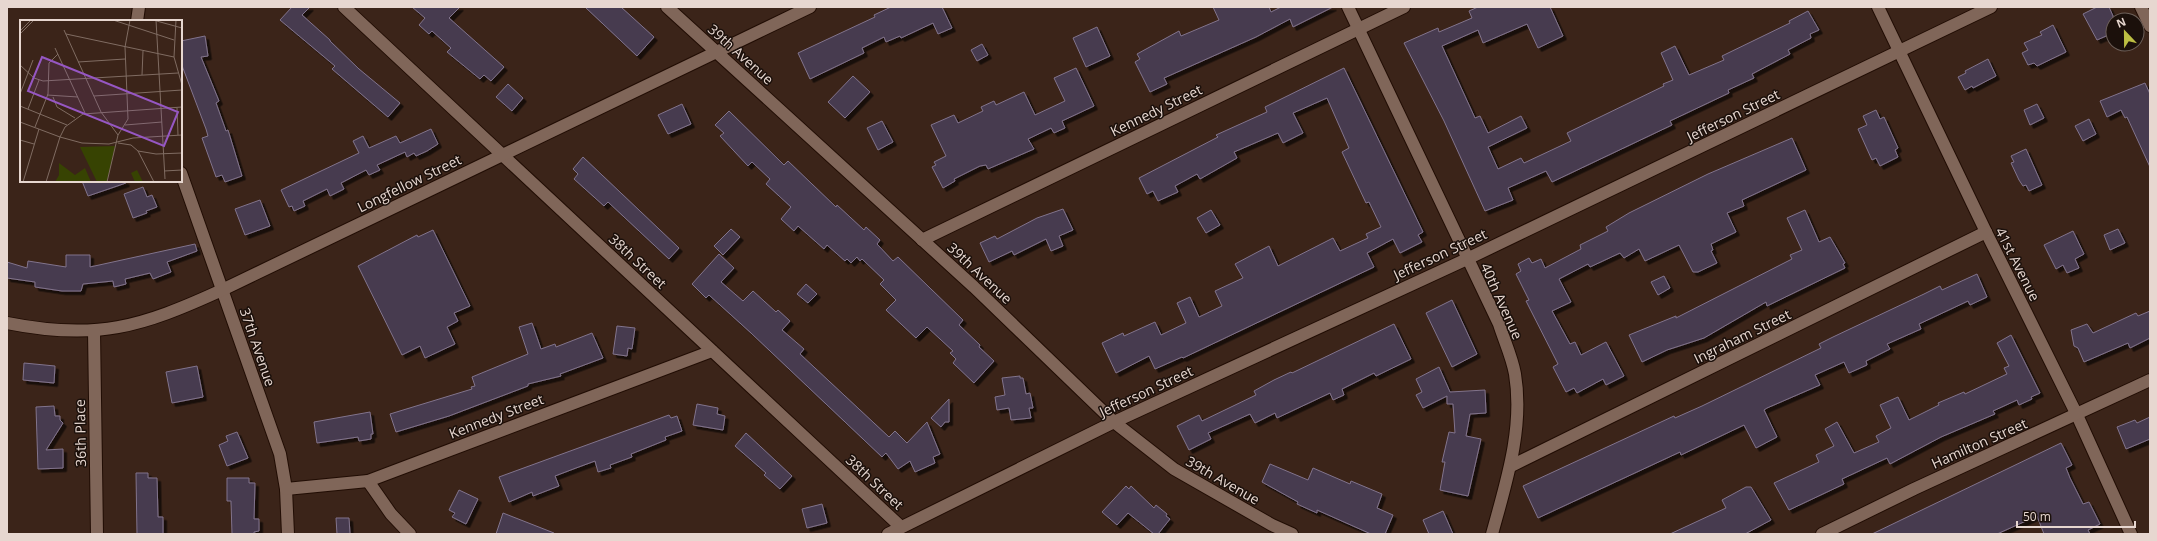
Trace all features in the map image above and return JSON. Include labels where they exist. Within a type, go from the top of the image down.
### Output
[{"type":"street","points":[[137,20],[139,7]]},
{"type":"street","name":"38th Street","points":[[344,7],[901,527],[888,534]]},
{"type":"street","name":"39th Avenue","points":[[667,7],[922,240],[1114,422],[1174,469],[1272,525],[1292,534]]},
{"type":"street","name":"Longfellow Street","points":[[7,323],[54,330],[94,332],[114,329],[154,319],[222,290],[810,7]]},
{"type":"street","name":"40th Avenue","points":[[1348,7],[1499,324],[1515,374],[1518,409],[1511,466],[1492,534]]},
{"type":"street","name":"Kennedy Street","points":[[922,240],[1404,7]]},
{"type":"street","name":"41st Avenue","points":[[1878,7],[1986,232],[2077,415],[2132,534]]},
{"type":"street","name":"Jefferson Street","points":[[901,527],[1114,422],[1467,258],[1900,52],[1991,7]]},
{"type":"street","points":[[2141,7],[2150,26]]},
{"type":"street","name":"37th Avenue","points":[[182,176],[280,454],[286,489],[288,534]]},
{"type":"street","name":"Ingraham Street","points":[[1511,466],[1986,232]]},
{"type":"street","name":"36th Place","points":[[94,332],[97,534]]},
{"type":"street","name":"Kennedy Street","points":[[286,489],[368,481],[712,351]]},
{"type":"street","name":"Hamilton Street","points":[[1822,534],[1914,489],[2150,380]]},
{"type":"street","points":[[368,481],[391,514],[410,534]]},
{"type":"building","points":[[292,7],[310,7],[302,15],[359,69],[400,103],[388,117],[332,69],[335,66],[280,20]]},
{"type":"building","points":[[412,7],[460,7],[449,18],[504,67],[491,81],[484,75],[480,79],[447,52],[451,48],[432,31],[429,34],[419,25],[425,18]]},
{"type":"building","points":[[585,7],[621,7],[654,37],[637,56]]},
{"type":"building","points":[[891,7],[942,7],[952,28],[938,34],[933,23],[901,38],[900,36],[886,42],[884,37],[862,48],[864,53],[810,79],[798,53],[875,17],[874,15]]},
{"type":"building","points":[[1213,7],[1269,7],[1271,12],[1281,7],[1333,7],[1293,27],[1290,19],[1256,37],[1164,78],[1167,84],[1150,92],[1135,62],[1140,59],[1137,54],[1179,31],[1181,36],[1219,20]]},
{"type":"building","points":[[1478,7],[1550,7],[1563,36],[1538,48],[1527,24],[1483,43],[1478,30],[1442,46],[1475,118],[1480,116],[1488,133],[1521,116],[1527,128],[1488,147],[1498,169],[1521,158],[1524,163],[1571,141],[1567,133],[1664,86],[1663,84],[1673,80],[1661,53],[1675,46],[1689,75],[1724,60],[1722,56],[1790,23],[1789,21],[1808,11],[1819,30],[1810,34],[1811,38],[1788,50],[1790,54],[1752,74],[1754,78],[1728,90],[1729,93],[1670,121],[1672,125],[1552,182],[1546,171],[1508,188],[1513,200],[1485,211],[1444,121],[1404,43],[1438,28],[1439,32],[1472,18],[1469,11]]},
{"type":"building","points":[[2097,7],[2109,7],[2111,12],[2105,12],[2105,36],[2097,40],[2083,14]]},
{"type":"building","points":[[2053,25],[2066,52],[2037,66],[2034,63],[2028,65],[2022,53],[2028,50],[2024,43],[2042,35],[2040,32]]},
{"type":"building","points":[[1097,27],[1110,56],[1086,67],[1073,38]]},
{"type":"building","points":[[205,36],[208,56],[201,57],[219,101],[216,103],[226,131],[228,130],[242,176],[225,182],[222,175],[216,177],[202,138],[208,136],[206,129],[182,66],[182,41]]},
{"type":"building","points":[[982,44],[988,55],[977,61],[971,50]]},
{"type":"building","points":[[1988,59],[1996,76],[1973,88],[1972,86],[1965,90],[1958,77],[1966,73],[1965,71]]},
{"type":"building","points":[[1076,68],[1094,106],[1062,121],[1065,128],[1054,133],[1051,128],[1028,139],[1034,149],[988,169],[986,165],[980,166],[954,179],[955,181],[943,188],[932,167],[936,165],[934,162],[946,156],[931,125],[954,115],[958,123],[983,111],[981,107],[994,101],[996,105],[1024,92],[1035,115],[1065,101],[1054,78]]},
{"type":"building","points":[[1344,68],[1423,232],[1418,235],[1422,242],[1400,253],[1393,239],[1367,253],[1374,267],[1183,358],[1182,357],[1155,369],[1149,356],[1116,373],[1102,343],[1123,333],[1124,336],[1155,322],[1161,335],[1186,323],[1177,303],[1190,297],[1199,317],[1222,306],[1215,291],[1243,278],[1235,264],[1269,246],[1278,266],[1333,238],[1340,251],[1368,238],[1366,234],[1381,227],[1369,202],[1366,203],[1342,152],[1349,148],[1327,98],[1293,113],[1303,133],[1283,143],[1278,133],[1234,152],[1237,158],[1200,179],[1197,174],[1175,186],[1178,192],[1158,201],[1153,191],[1147,194],[1139,178],[1218,137],[1216,135],[1267,112],[1265,107]]},
{"type":"building","points":[[853,76],[870,92],[845,118],[828,102]]},
{"type":"building","points":[[2145,83],[2150,94],[2150,167],[2127,117],[2125,118],[2121,110],[2107,117],[2100,101]]},
{"type":"building","points":[[508,84],[523,98],[512,111],[496,97]]},
{"type":"building","points":[[682,104],[691,124],[668,134],[658,115]]},
{"type":"building","points":[[2037,104],[2044,118],[2030,125],[2024,110]]},
{"type":"building","points":[[1876,110],[1880,119],[1884,117],[1898,148],[1895,150],[1898,157],[1880,166],[1876,158],[1872,160],[1858,129],[1867,125],[1863,116]]},
{"type":"building","points":[[729,111],[784,165],[788,161],[836,207],[837,205],[864,230],[866,227],[880,240],[877,244],[893,261],[898,257],[963,320],[959,325],[994,361],[974,383],[953,363],[956,359],[950,353],[953,351],[927,327],[916,338],[886,310],[896,300],[880,284],[884,280],[862,259],[860,261],[857,257],[851,263],[847,259],[845,261],[827,245],[824,249],[798,226],[794,231],[781,219],[791,207],[766,184],[770,179],[752,162],[748,166],[720,136],[724,133],[715,125]]},
{"type":"building","points":[[2089,119],[2096,134],[2083,141],[2075,126]]},
{"type":"building","points":[[882,121],[893,142],[878,150],[867,128]]},
{"type":"building","points":[[431,129],[438,144],[427,151],[416,156],[414,153],[407,157],[405,152],[377,165],[380,170],[369,175],[366,170],[341,183],[344,189],[330,196],[327,189],[303,201],[305,206],[294,211],[292,206],[289,207],[281,190],[359,153],[353,141],[363,136],[369,148],[396,136],[400,143]]},
{"type":"building","points":[[1792,138],[1806,170],[1742,200],[1744,206],[1727,213],[1736,232],[1711,244],[1713,250],[1711,251],[1717,263],[1698,272],[1693,272],[1679,245],[1645,261],[1639,249],[1624,258],[1620,253],[1590,267],[1588,264],[1559,279],[1571,302],[1552,311],[1570,344],[1575,342],[1581,355],[1606,342],[1624,376],[1606,385],[1603,379],[1577,393],[1574,388],[1566,392],[1553,367],[1558,364],[1526,301],[1529,300],[1516,274],[1521,271],[1518,264],[1529,258],[1532,263],[1541,259],[1545,268],[1581,249],[1580,245],[1608,231],[1606,227],[1629,213],[1708,174]]},
{"type":"building","points":[[2026,149],[2042,185],[2029,191],[2026,185],[2023,186],[2019,180],[2011,163],[2014,162],[2011,156]]},
{"type":"building","points":[[583,157],[679,248],[669,259],[608,202],[604,206],[574,179],[578,174],[573,169]]},
{"type":"building","points":[[82,182],[126,183],[88,196]]},
{"type":"building","points":[[143,187],[147,197],[152,195],[157,207],[146,211],[147,213],[133,218],[124,194]]},
{"type":"building","points":[[260,200],[270,226],[245,235],[235,209]]},
{"type":"building","points":[[1063,209],[1073,230],[1059,236],[1063,246],[1051,251],[1046,239],[1014,255],[1012,251],[989,262],[980,243],[995,236],[997,239],[1037,218]]},
{"type":"building","points":[[1211,210],[1220,225],[1206,233],[1197,218]]},
{"type":"building","points":[[1805,210],[1819,242],[1830,237],[1845,263],[1843,264],[1845,268],[1767,306],[1766,302],[1704,338],[1667,350],[1642,362],[1629,335],[1676,316],[1676,318],[1792,259],[1790,255],[1802,250],[1787,218]]},
{"type":"building","points":[[731,229],[740,237],[723,255],[714,246]]},
{"type":"building","points":[[2118,229],[2125,243],[2110,250],[2104,235]]},
{"type":"building","points":[[433,230],[470,306],[454,313],[458,321],[447,327],[455,344],[425,358],[420,346],[402,355],[358,266],[417,235],[418,237]]},
{"type":"building","points":[[2073,231],[2084,254],[2075,259],[2079,268],[2067,273],[2063,265],[2056,269],[2044,245]]},
{"type":"building","points":[[195,244],[197,251],[167,262],[171,272],[153,279],[150,273],[125,279],[126,284],[114,287],[113,281],[83,284],[81,291],[62,291],[35,287],[35,282],[7,278],[7,262],[27,268],[28,261],[66,267],[66,255],[90,255],[90,267]]},
{"type":"building","points":[[719,254],[734,268],[721,282],[743,301],[753,291],[776,312],[778,310],[790,321],[782,330],[804,349],[800,354],[889,437],[895,431],[907,443],[927,422],[940,454],[933,457],[935,463],[915,472],[910,461],[898,469],[886,453],[882,457],[709,295],[706,298],[692,284]]},
{"type":"building","points":[[1977,274],[1987,297],[1970,305],[1968,301],[1919,324],[1921,329],[1887,344],[1890,349],[1866,361],[1867,365],[1849,373],[1844,362],[1815,375],[1820,385],[1764,410],[1777,437],[1756,448],[1744,425],[1681,455],[1680,452],[1538,518],[1523,486],[1674,416],[1675,418],[1702,406],[1821,348],[1819,344],[1940,286],[1942,290]]},
{"type":"building","points":[[1664,276],[1670,288],[1658,295],[1651,282]]},
{"type":"building","points":[[806,284],[817,294],[808,303],[797,294]]},
{"type":"building","points":[[1452,300],[1477,354],[1452,367],[1426,313]]},
{"type":"building","points":[[2150,311],[2150,338],[2130,348],[2128,343],[2084,362],[2078,348],[2074,346],[2071,330],[2087,324],[2093,333],[2136,313],[2138,316]]},
{"type":"building","points":[[532,323],[541,349],[555,344],[556,347],[592,333],[603,358],[560,374],[561,376],[528,384],[528,386],[449,416],[396,432],[390,414],[472,389],[471,387],[475,386],[472,377],[528,354],[519,327]]},
{"type":"building","points":[[1394,324],[1411,359],[1376,376],[1374,373],[1342,389],[1344,395],[1333,400],[1330,393],[1277,418],[1275,413],[1255,423],[1250,414],[1208,433],[1211,439],[1189,450],[1177,426],[1199,415],[1202,421],[1256,395],[1254,391],[1274,380],[1291,372],[1292,373]]},
{"type":"building","points":[[617,326],[635,328],[632,349],[628,348],[627,356],[613,354]]},
{"type":"building","points":[[2011,335],[2040,393],[2031,397],[2032,399],[2019,405],[2017,400],[1993,411],[1995,414],[1941,437],[1890,464],[1887,458],[1842,479],[1844,484],[1789,510],[1774,483],[1819,462],[1816,455],[1834,446],[1825,429],[1837,422],[1854,453],[1879,442],[1876,436],[1891,428],[1880,405],[1898,397],[1909,420],[1939,405],[1938,403],[1964,392],[1965,394],[2007,374],[2004,368],[2009,366],[1997,343]]},
{"type":"building","points":[[24,363],[55,366],[54,383],[23,380]]},
{"type":"building","points":[[197,366],[203,397],[172,403],[166,372]]},
{"type":"building","points":[[1439,367],[1450,392],[1485,390],[1486,413],[1470,414],[1466,436],[1481,439],[1468,496],[1440,490],[1445,462],[1442,462],[1449,432],[1455,433],[1453,404],[1447,404],[1447,396],[1423,408],[1416,395],[1422,392],[1416,379]]},
{"type":"building","points":[[1020,376],[1020,378],[1023,378],[1026,394],[1030,393],[1033,408],[1029,408],[1031,418],[1011,420],[1009,408],[997,410],[995,397],[1005,395],[1002,378]]},
{"type":"building","points":[[949,399],[949,422],[945,422],[941,427],[931,418]]},
{"type":"building","points":[[697,404],[718,408],[717,414],[725,416],[723,430],[693,425]]},
{"type":"building","points":[[54,406],[55,416],[60,416],[60,420],[63,423],[46,450],[63,449],[63,468],[38,469],[36,407]]},
{"type":"building","points":[[370,412],[373,434],[371,434],[371,439],[359,441],[358,437],[317,443],[314,422]]},
{"type":"building","points":[[669,415],[671,418],[677,416],[682,431],[665,437],[666,440],[631,454],[632,457],[610,465],[611,468],[598,472],[595,461],[555,476],[559,486],[533,496],[532,492],[509,502],[499,477]]},
{"type":"building","points":[[2150,417],[2150,439],[2126,449],[2117,427],[2135,420],[2137,423]]},
{"type":"building","points":[[237,432],[248,458],[227,466],[219,445],[228,441],[226,436]]},
{"type":"building","points":[[746,433],[792,476],[780,489],[764,475],[766,473],[735,446]]},
{"type":"building","points":[[2061,443],[2072,465],[2066,468],[2070,478],[2083,504],[2089,502],[2100,524],[2088,530],[2090,534],[2044,534],[2037,516],[1997,534],[1872,534]]},
{"type":"building","points":[[1270,464],[1308,480],[1313,468],[1350,484],[1351,481],[1382,494],[1377,508],[1393,515],[1385,534],[1371,534],[1317,510],[1317,513],[1297,504],[1298,502],[1262,482]]},
{"type":"building","points":[[136,473],[148,473],[148,478],[157,478],[158,517],[163,517],[163,534],[137,534]]},
{"type":"building","points":[[227,478],[249,478],[249,483],[255,483],[254,519],[259,519],[259,531],[254,532],[254,534],[232,534],[231,501],[227,501]]},
{"type":"building","points":[[1126,486],[1129,489],[1131,486],[1154,508],[1156,505],[1167,514],[1166,516],[1170,519],[1158,534],[1154,534],[1128,513],[1117,525],[1102,512]]},
{"type":"building","points":[[1746,487],[1751,487],[1771,520],[1745,534],[1670,534],[1726,508],[1722,500]]},
{"type":"building","points":[[459,490],[478,499],[466,524],[452,517],[455,513],[449,510]]},
{"type":"building","points":[[822,504],[827,523],[807,528],[802,509]]},
{"type":"building","points":[[1443,511],[1453,534],[1429,534],[1423,520]]},
{"type":"building","points":[[503,513],[554,533],[554,534],[496,534]]},
{"type":"building","points":[[336,518],[349,518],[350,534],[337,534]]}]
